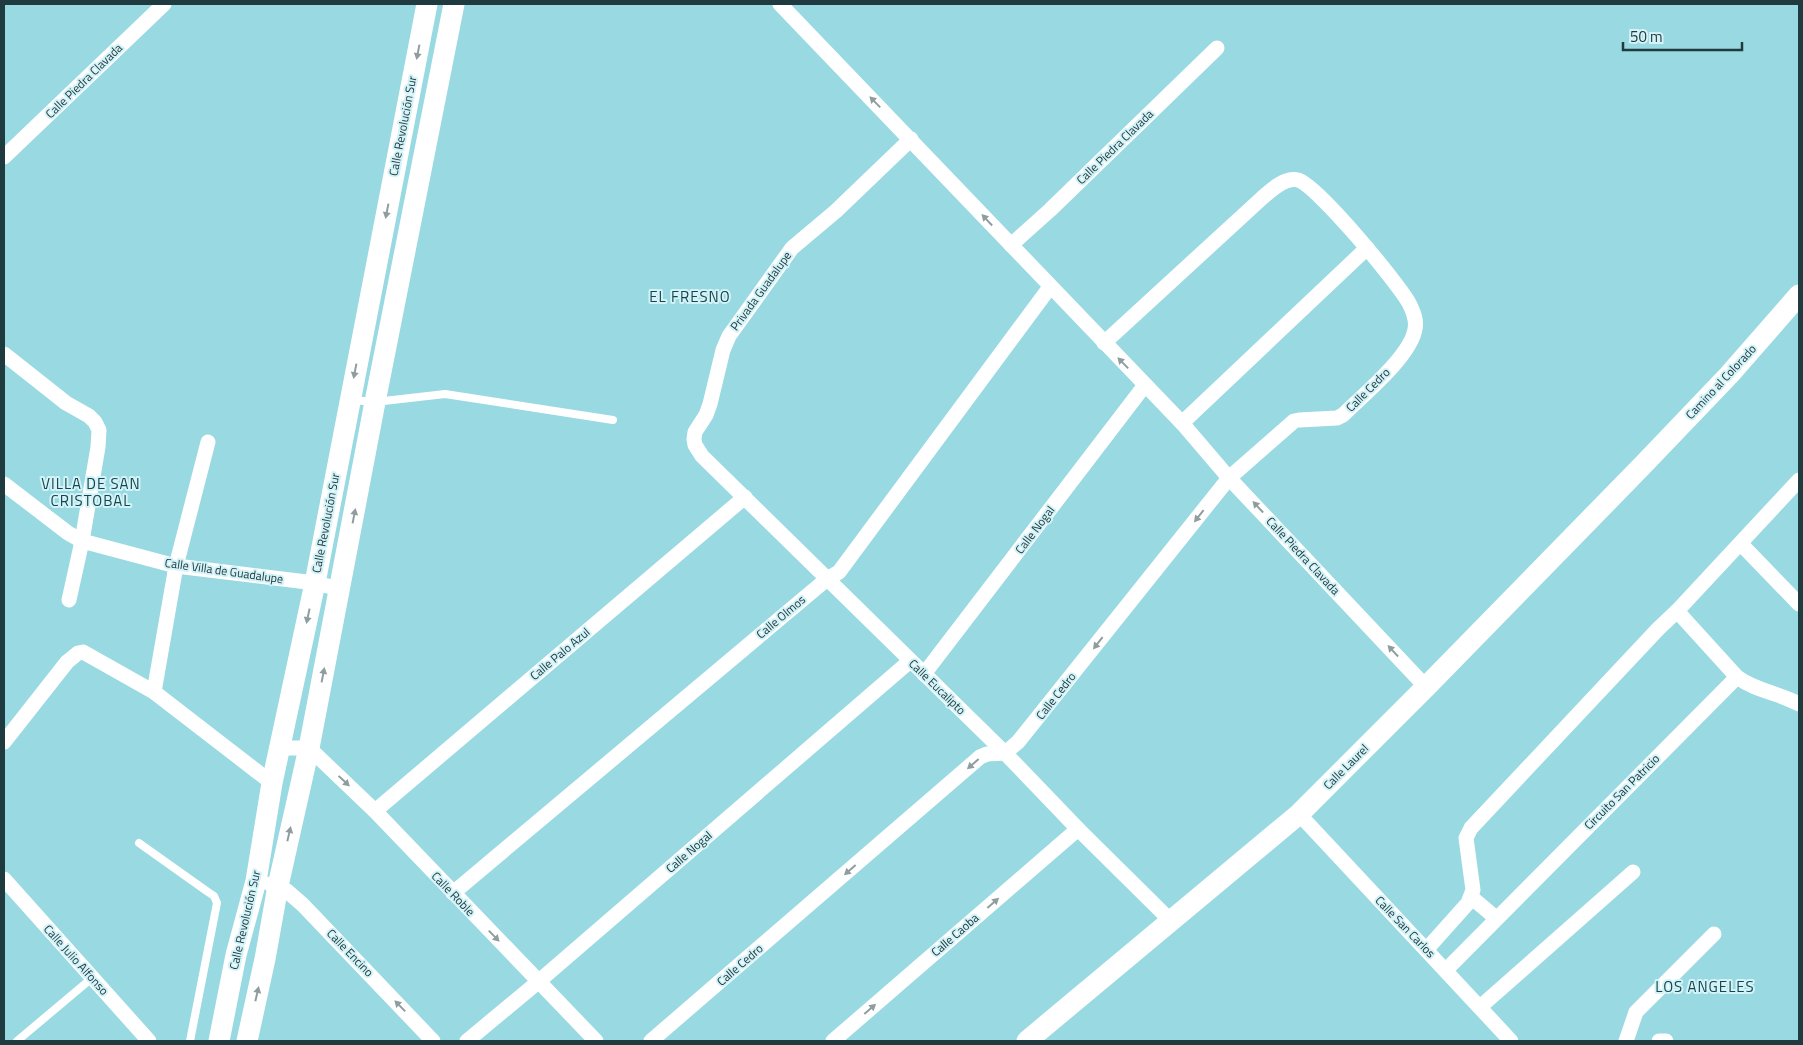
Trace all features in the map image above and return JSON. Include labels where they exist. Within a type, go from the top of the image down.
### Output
[{"type":"main road","name":"Calle Revolución Sur","points":[[219,1041],[236,955],[256,881],[272,783],[315,583],[427,4]]},
{"type":"main road","name":"Calle Revolución Sur","points":[[246,1041],[309,748],[454,4]]},
{"type":"main road","points":[[410,92],[436,96]]},
{"type":"main road","name":"Camino al Colorado","points":[[1641,468],[1729,375],[1799,295]]},
{"type":"main road","name":"Calle Laurel","points":[[1027,1041],[1299,814],[1641,468]]},
{"type":"main road","points":[[236,955],[265,959]]},
{"type":"street","name":"Calle Piedra Clavada","points":[[4,157],[164,4]]},
{"type":"street","name":"Calle Piedra Clavada","points":[[780,4],[1182,423],[1230,478],[1426,687]]},
{"type":"street","name":"Calle Piedra Clavada","points":[[1011,245],[1050,210],[1217,48]]},
{"type":"street","name":"Privada Guadalupe","points":[[702,456],[695,445],[694,439],[708,410],[723,350],[729,336],[792,248],[836,211],[911,140]]},
{"type":"street","points":[[1104,342],[1262,198],[1284,182],[1294,180],[1308,184],[1367,248],[1182,423]]},
{"type":"street","name":"Calle Cedro","points":[[651,1041],[980,757],[987,754],[1005,753],[1018,742],[1230,478],[1294,421],[1337,418],[1343,415],[1401,358],[1415,330],[1416,321],[1413,311],[1402,293],[1367,248]]},
{"type":"street","name":"Calle Olmos","points":[[453,893],[827,579],[839,572],[1050,287]]},
{"type":"street","points":[[4,354],[46,389],[96,422],[99,430],[98,447],[82,541],[70,600]]},
{"type":"street","name":"Calle Nogal","points":[[924,674],[1145,386]]},
{"type":"street","points":[[154,692],[176,566],[208,442]]},
{"type":"street","name":"Calle Eucalipto","points":[[702,456],[1005,753],[1170,920]]},
{"type":"street","points":[[1426,950],[1468,903],[1471,897],[1473,890],[1466,838],[1471,828],[1658,629],[1741,544],[1799,480]]},
{"type":"street","name":"Calle Villa de Guadalupe","points":[[4,484],[68,533],[82,541],[176,566],[315,583],[340,590]]},
{"type":"street","name":"Calle Palo Azul","points":[[375,811],[744,497]]},
{"type":"street","points":[[1741,544],[1799,604]]},
{"type":"street","points":[[1677,611],[1737,677],[1746,684],[1799,704]]},
{"type":"street","points":[[4,742],[67,662],[78,653],[87,654],[154,692],[272,783]]},
{"type":"street","name":"Calle Nogal","points":[[467,1041],[910,661]]},
{"type":"street","name":"Circuito San Patricio","points":[[1446,970],[1737,677]]},
{"type":"street","points":[[280,748],[309,748]]},
{"type":"street","name":"Calle Roble","points":[[309,748],[375,811],[596,1041]]},
{"type":"street","name":"Calle San Carlos","points":[[1299,814],[1511,1041]]},
{"type":"street","name":"Calle Caoba","points":[[833,1041],[1078,829]]},
{"type":"street","points":[[1480,1007],[1633,872]]},
{"type":"street","name":"Calle Julio Alfonso","points":[[4,879],[149,1041]]},
{"type":"street","name":"Calle Encino","points":[[256,881],[278,886],[303,905],[433,1041]]},
{"type":"street","points":[[1471,897],[1496,918]]},
{"type":"street","points":[[1626,1041],[1636,1012],[1714,934]]},
{"type":"street","points":[[1659,1041],[1666,1041]]},
{"type":"lane","points":[[350,400],[375,402],[444,394],[613,420]]},
{"type":"lane","points":[[139,842],[214,896],[217,903],[190,1041]]},
{"type":"lane","points":[[17,1041],[92,978]]},
{"type":"district","name":"EL FRESNO","points":[[690,297]]},
{"type":"district","name":"VILLA DE SAN CRISTOBAL","points":[[91,492]]},
{"type":"district","name":"LOS ANGELES","points":[[1705,987]]}]
